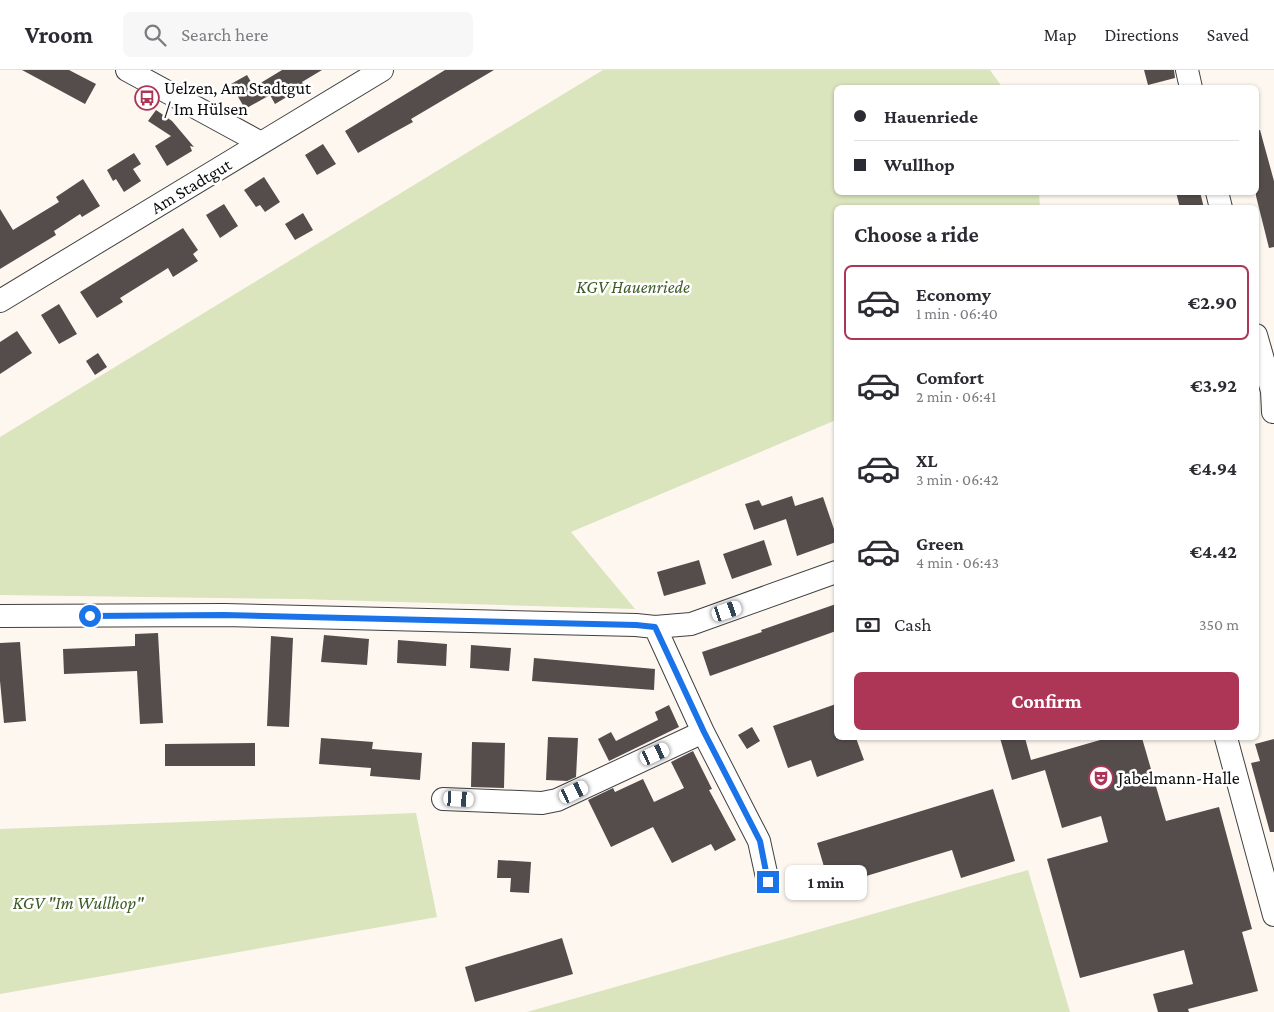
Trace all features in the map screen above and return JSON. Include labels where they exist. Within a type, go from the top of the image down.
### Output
[{"type":"street","points":[[127,70],[261,144]]},
{"type":"street","name":"Am Stadtgut","points":[[0,301],[382,70]]},
{"type":"street","points":[[1187,70],[1190,85]]},
{"type":"street","points":[[1259,346],[1272,391],[1268,414]]},
{"type":"street","points":[[0,616],[234,616],[636,625],[655,627],[690,624],[834,573]]},
{"type":"street","points":[[655,627],[704,732],[760,841],[768,882]]},
{"type":"street","points":[[442,799],[542,803],[557,800],[704,732]]},
{"type":"street","points":[[1227,740],[1274,916]]},
{"type":"green space","name":"KGV Hauenriede","points":[[603,70],[990,70],[1001,85],[834,85],[834,195],[1039,195],[1040,205],[834,205],[834,421],[571,532],[635,609],[301,599],[0,595],[0,437]]},
{"type":"green space","name":"KGV \"Im Wullhop\"","points":[[416,813],[437,917],[0,994],[0,829]]},
{"type":"green space","points":[[1028,870],[1070,1012],[527,1012]]},
{"type":"building","points":[[22,70],[69,70],[96,84],[85,104]]},
{"type":"building","points":[[282,70],[322,70],[302,82],[305,86],[275,104],[270,95],[245,109],[231,84],[247,75],[254,87]]},
{"type":"building","points":[[445,70],[494,70],[411,119],[413,122],[358,153],[345,131]]},
{"type":"building","points":[[1144,70],[1174,70],[1175,78],[1148,85]]},
{"type":"building","points":[[156,110],[172,121],[194,147],[190,146],[192,151],[167,166],[155,146],[171,136],[148,121]]},
{"type":"building","points":[[1259,130],[1274,181],[1274,247],[1269,248],[1256,196],[1259,195]]},
{"type":"building","points":[[323,144],[336,164],[317,175],[305,155]]},
{"type":"building","points":[[134,153],[141,164],[133,169],[141,181],[124,192],[116,179],[113,181],[107,170]]},
{"type":"building","points":[[264,177],[280,202],[265,212],[260,205],[256,207],[244,190]]},
{"type":"building","points":[[83,179],[100,206],[82,217],[80,214],[54,231],[56,235],[0,269],[0,209],[13,230],[59,202],[56,197]]},
{"type":"building","points":[[1177,195],[1201,195],[1203,205],[1179,205]]},
{"type":"building","points":[[224,204],[238,226],[220,238],[206,215]]},
{"type":"building","points":[[303,213],[313,230],[295,240],[285,224]]},
{"type":"building","points":[[183,228],[198,250],[193,254],[198,261],[173,277],[168,268],[120,298],[123,302],[97,318],[80,292]]},
{"type":"building","points":[[59,304],[77,334],[59,344],[41,315]]},
{"type":"building","points":[[17,331],[32,353],[0,374],[0,342]]},
{"type":"building","points":[[98,353],[107,367],[95,375],[86,361]]},
{"type":"building","points":[[792,496],[795,506],[823,497],[834,529],[834,543],[797,556],[786,519],[754,530],[745,504],[759,500],[762,506]]},
{"type":"building","points":[[764,540],[772,565],[732,579],[723,554]]},
{"type":"building","points":[[699,560],[706,584],[664,596],[657,572]]},
{"type":"building","points":[[834,605],[834,632],[710,676],[702,652],[762,632],[761,630]]},
{"type":"building","points":[[158,633],[163,723],[140,724],[137,671],[64,674],[63,649],[135,646],[135,634]]},
{"type":"building","points":[[324,635],[369,639],[367,665],[321,662]]},
{"type":"building","points":[[271,636],[293,638],[289,727],[267,726]]},
{"type":"building","points":[[398,640],[447,644],[446,666],[397,663]]},
{"type":"building","points":[[20,642],[26,721],[4,723],[0,681],[0,643]]},
{"type":"building","points":[[471,645],[511,648],[509,671],[470,668]]},
{"type":"building","points":[[534,658],[655,669],[654,690],[532,681]]},
{"type":"building","points":[[669,705],[679,727],[609,761],[598,739],[611,732],[616,741],[658,720],[655,712]]},
{"type":"building","points":[[834,705],[834,740],[857,740],[864,760],[817,777],[811,760],[788,768],[773,726]]},
{"type":"building","points":[[752,727],[760,741],[747,749],[738,735]]},
{"type":"building","points":[[548,737],[578,738],[576,777],[567,781],[546,780]]},
{"type":"building","points":[[321,738],[373,742],[372,749],[422,753],[420,780],[370,776],[371,768],[319,764]]},
{"type":"building","points":[[1274,739],[1274,832],[1270,832],[1251,763],[1260,761],[1255,744]]},
{"type":"building","points":[[1001,740],[1026,740],[1031,760],[1100,740],[1143,740],[1166,821],[1219,807],[1252,929],[1242,932],[1258,991],[1188,1009],[1189,1012],[1158,1012],[1153,994],[1193,984],[1184,950],[1080,978],[1047,859],[1108,842],[1101,816],[1062,828],[1045,770],[1012,780]]},
{"type":"building","points":[[472,742],[505,743],[504,788],[471,787]]},
{"type":"building","points":[[255,743],[255,766],[165,766],[165,744]]},
{"type":"building","points":[[693,751],[712,789],[709,790],[736,840],[715,851],[711,844],[672,863],[653,827],[611,847],[588,800],[613,788],[615,792],[643,779],[654,802],[684,788],[671,762]]},
{"type":"building","points":[[993,789],[1015,861],[961,878],[952,850],[830,887],[817,843]]},
{"type":"building","points":[[498,860],[531,862],[529,893],[510,892],[511,878],[497,878]]},
{"type":"building","points":[[562,938],[573,974],[475,1002],[465,967]]},
{"type":"place","name":"Uelzen, Am Stadtgut / Im Hülsen","points":[[147,98]]},
{"type":"place","name":"Jabelmann-Halle","points":[[1101,778]]},
{"type":"route","points":[[90,616],[243,616],[655,627],[704,732],[760,841],[768,882]]}]
